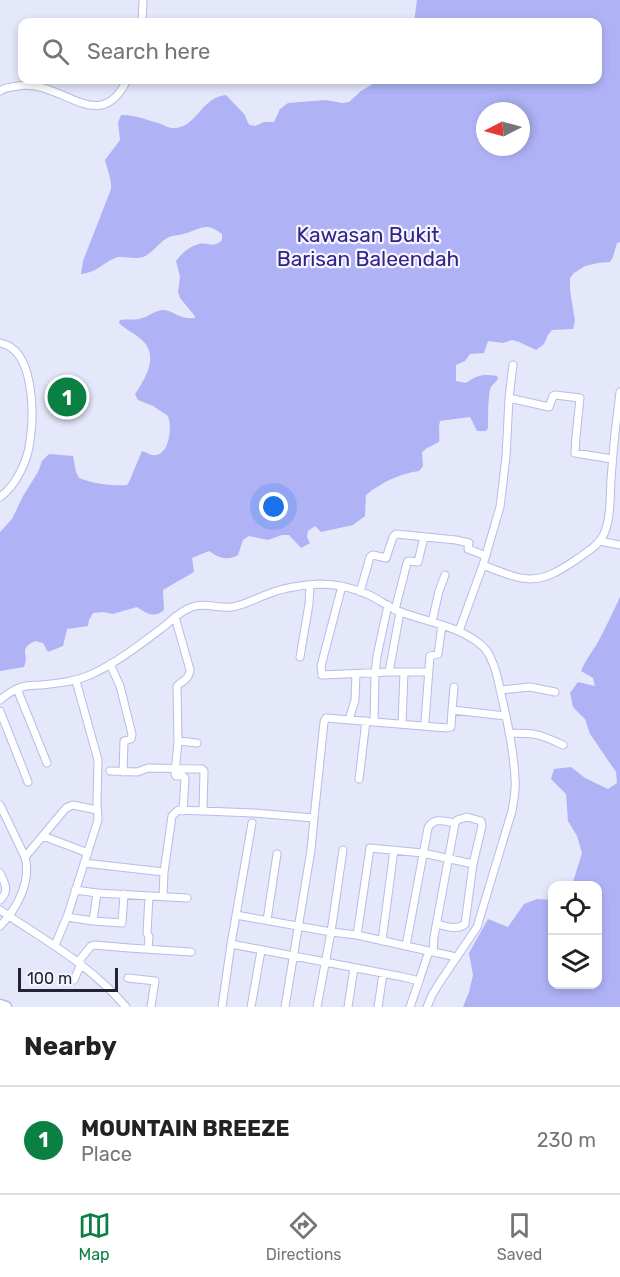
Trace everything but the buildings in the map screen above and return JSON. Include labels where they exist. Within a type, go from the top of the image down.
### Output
[{"type":"main road","points":[[0,1005],[6,1007]]},
{"type":"street","points":[[142,18],[143,0]]},
{"type":"street","points":[[0,91],[3,88],[25,84]]},
{"type":"street","points":[[33,84],[49,88],[85,104],[99,106],[118,95],[125,84]]},
{"type":"street","points":[[0,343],[13,350],[25,366],[29,378],[32,406],[30,443],[24,461],[14,483],[0,497]]},
{"type":"street","points":[[459,631],[486,556],[500,507],[513,365]]},
{"type":"street","points":[[483,565],[511,576],[536,579],[548,576],[567,566],[600,540],[608,517],[620,392]]},
{"type":"street","points":[[509,398],[549,407],[555,395],[580,399],[576,453],[612,459]]},
{"type":"street","points":[[360,592],[370,556],[386,558],[396,534],[469,543],[468,549],[486,556]]},
{"type":"street","points":[[389,672],[407,563],[408,561],[418,563],[424,537]]},
{"type":"street","points":[[600,540],[620,545]]},
{"type":"street","points":[[432,622],[445,575]]},
{"type":"street","points":[[300,657],[310,585]]},
{"type":"street","points":[[0,700],[8,693],[27,686],[76,681],[92,674],[110,664],[187,609],[199,605],[231,607],[271,592],[310,585],[342,586],[367,594],[398,611],[459,631],[485,648],[492,660],[506,716],[515,777],[515,795],[480,920],[432,995],[427,1007]]},
{"type":"street","points":[[342,586],[321,673],[325,676],[428,672]]},
{"type":"street","points":[[359,779],[388,605]]},
{"type":"street","points":[[175,617],[190,670],[190,675],[186,680],[177,686],[178,741],[175,775],[185,778],[183,811]]},
{"type":"street","points":[[425,720],[430,656],[439,653],[442,626]]},
{"type":"street","points":[[380,643],[393,645]]},
{"type":"street","points":[[110,664],[120,686],[132,734],[131,739],[124,741],[123,772]]},
{"type":"street","points":[[402,724],[404,672]]},
{"type":"street","points":[[349,720],[355,700],[356,674]]},
{"type":"street","points":[[55,945],[67,917],[96,828],[98,760],[76,681]]},
{"type":"street","points":[[285,1007],[311,850],[324,722],[328,718],[450,728],[454,687]]},
{"type":"street","points":[[500,690],[530,687],[555,692]]},
{"type":"street","points":[[17,689],[47,763]]},
{"type":"street","points":[[452,710],[506,716]]},
{"type":"street","points":[[0,711],[28,782]]},
{"type":"street","points":[[509,733],[541,735],[563,745]]},
{"type":"street","points":[[178,741],[197,743]]},
{"type":"street","points":[[110,771],[137,772],[148,768],[203,770],[203,811]]},
{"type":"street","points":[[0,805],[25,857],[27,871],[20,899],[0,926]]},
{"type":"street","points":[[25,857],[69,806],[97,810]]},
{"type":"street","points":[[164,897],[164,872],[172,816],[176,812],[203,811],[314,818]]},
{"type":"street","points":[[410,1007],[431,951],[455,824],[457,820],[466,817],[481,821],[465,924],[457,928],[437,924]]},
{"type":"street","points":[[406,946],[428,828],[433,821],[440,820],[455,824]]},
{"type":"street","points":[[222,1007],[252,823]]},
{"type":"street","points":[[43,836],[88,853]]},
{"type":"street","points":[[357,935],[370,848],[423,853],[473,864]]},
{"type":"street","points":[[317,1007],[343,850]]},
{"type":"street","points":[[382,940],[394,850]]},
{"type":"street","points":[[267,920],[277,854]]},
{"type":"street","points":[[84,863],[164,872]]},
{"type":"street","points":[[0,873],[6,888],[5,895],[0,900]]},
{"type":"street","points":[[75,890],[187,898]]},
{"type":"street","points":[[93,921],[97,893]]},
{"type":"street","points":[[67,917],[122,923],[124,894]]},
{"type":"street","points":[[148,950],[149,896]]},
{"type":"street","points":[[0,910],[80,962],[126,1007]]},
{"type":"street","points":[[236,915],[357,935],[452,956]]},
{"type":"street","points":[[231,944],[419,981]]},
{"type":"street","points":[[74,980],[80,962],[78,963],[92,945],[191,952]]},
{"type":"street","points":[[251,1007],[261,951]]},
{"type":"street","points":[[348,1007],[354,968]]},
{"type":"street","points":[[378,1007],[383,974]]},
{"type":"street","points":[[128,978],[155,981],[151,1007]]},
{"type":"green space","name":"Kawasan Bukit Barisan Baleendah","points":[[417,0],[620,0],[620,242],[617,243],[610,262],[585,266],[570,278],[575,321],[573,329],[552,330],[544,344],[536,350],[512,340],[503,343],[488,341],[484,353],[470,354],[465,361],[456,365],[456,381],[466,383],[480,376],[497,376],[498,379],[490,389],[488,428],[486,431],[477,431],[470,417],[440,421],[439,442],[422,452],[423,466],[419,471],[391,479],[366,495],[365,516],[353,525],[321,532],[315,526],[308,531],[307,537],[310,543],[301,548],[289,535],[268,540],[249,536],[243,540],[238,555],[234,557],[223,558],[209,551],[192,558],[194,572],[163,590],[164,610],[160,613],[150,614],[137,607],[113,614],[93,613],[88,626],[67,629],[63,646],[48,652],[43,643],[35,641],[25,649],[24,667],[0,671],[0,532],[12,519],[42,461],[49,454],[73,456],[79,478],[103,484],[127,485],[142,451],[154,455],[161,453],[169,438],[168,416],[138,400],[135,394],[149,368],[148,347],[119,323],[120,320],[142,318],[162,310],[185,318],[195,318],[178,292],[180,277],[176,261],[192,247],[199,244],[216,244],[222,240],[222,234],[211,228],[203,227],[169,237],[143,257],[118,257],[92,272],[81,274],[83,261],[111,189],[105,160],[120,140],[118,123],[121,115],[134,116],[176,128],[189,122],[211,101],[226,95],[245,115],[248,123],[255,126],[264,122],[274,122],[280,109],[288,103],[326,100],[349,102],[373,84],[602,84],[602,18],[415,18]]},
{"type":"green space","points":[[620,597],[620,1007],[463,1007],[473,975],[469,953],[488,919],[508,927],[524,904],[537,899],[548,900],[548,989],[602,989],[602,881],[573,881],[582,853],[577,836],[568,821],[566,794],[551,779],[554,769],[571,767],[585,778],[608,789],[617,783],[616,772],[590,734],[585,719],[573,707],[570,693],[578,682],[595,686],[593,678],[581,671]]},
{"type":"place","name":"MOUNTAIN BREEZE","points":[[67,397]]}]
